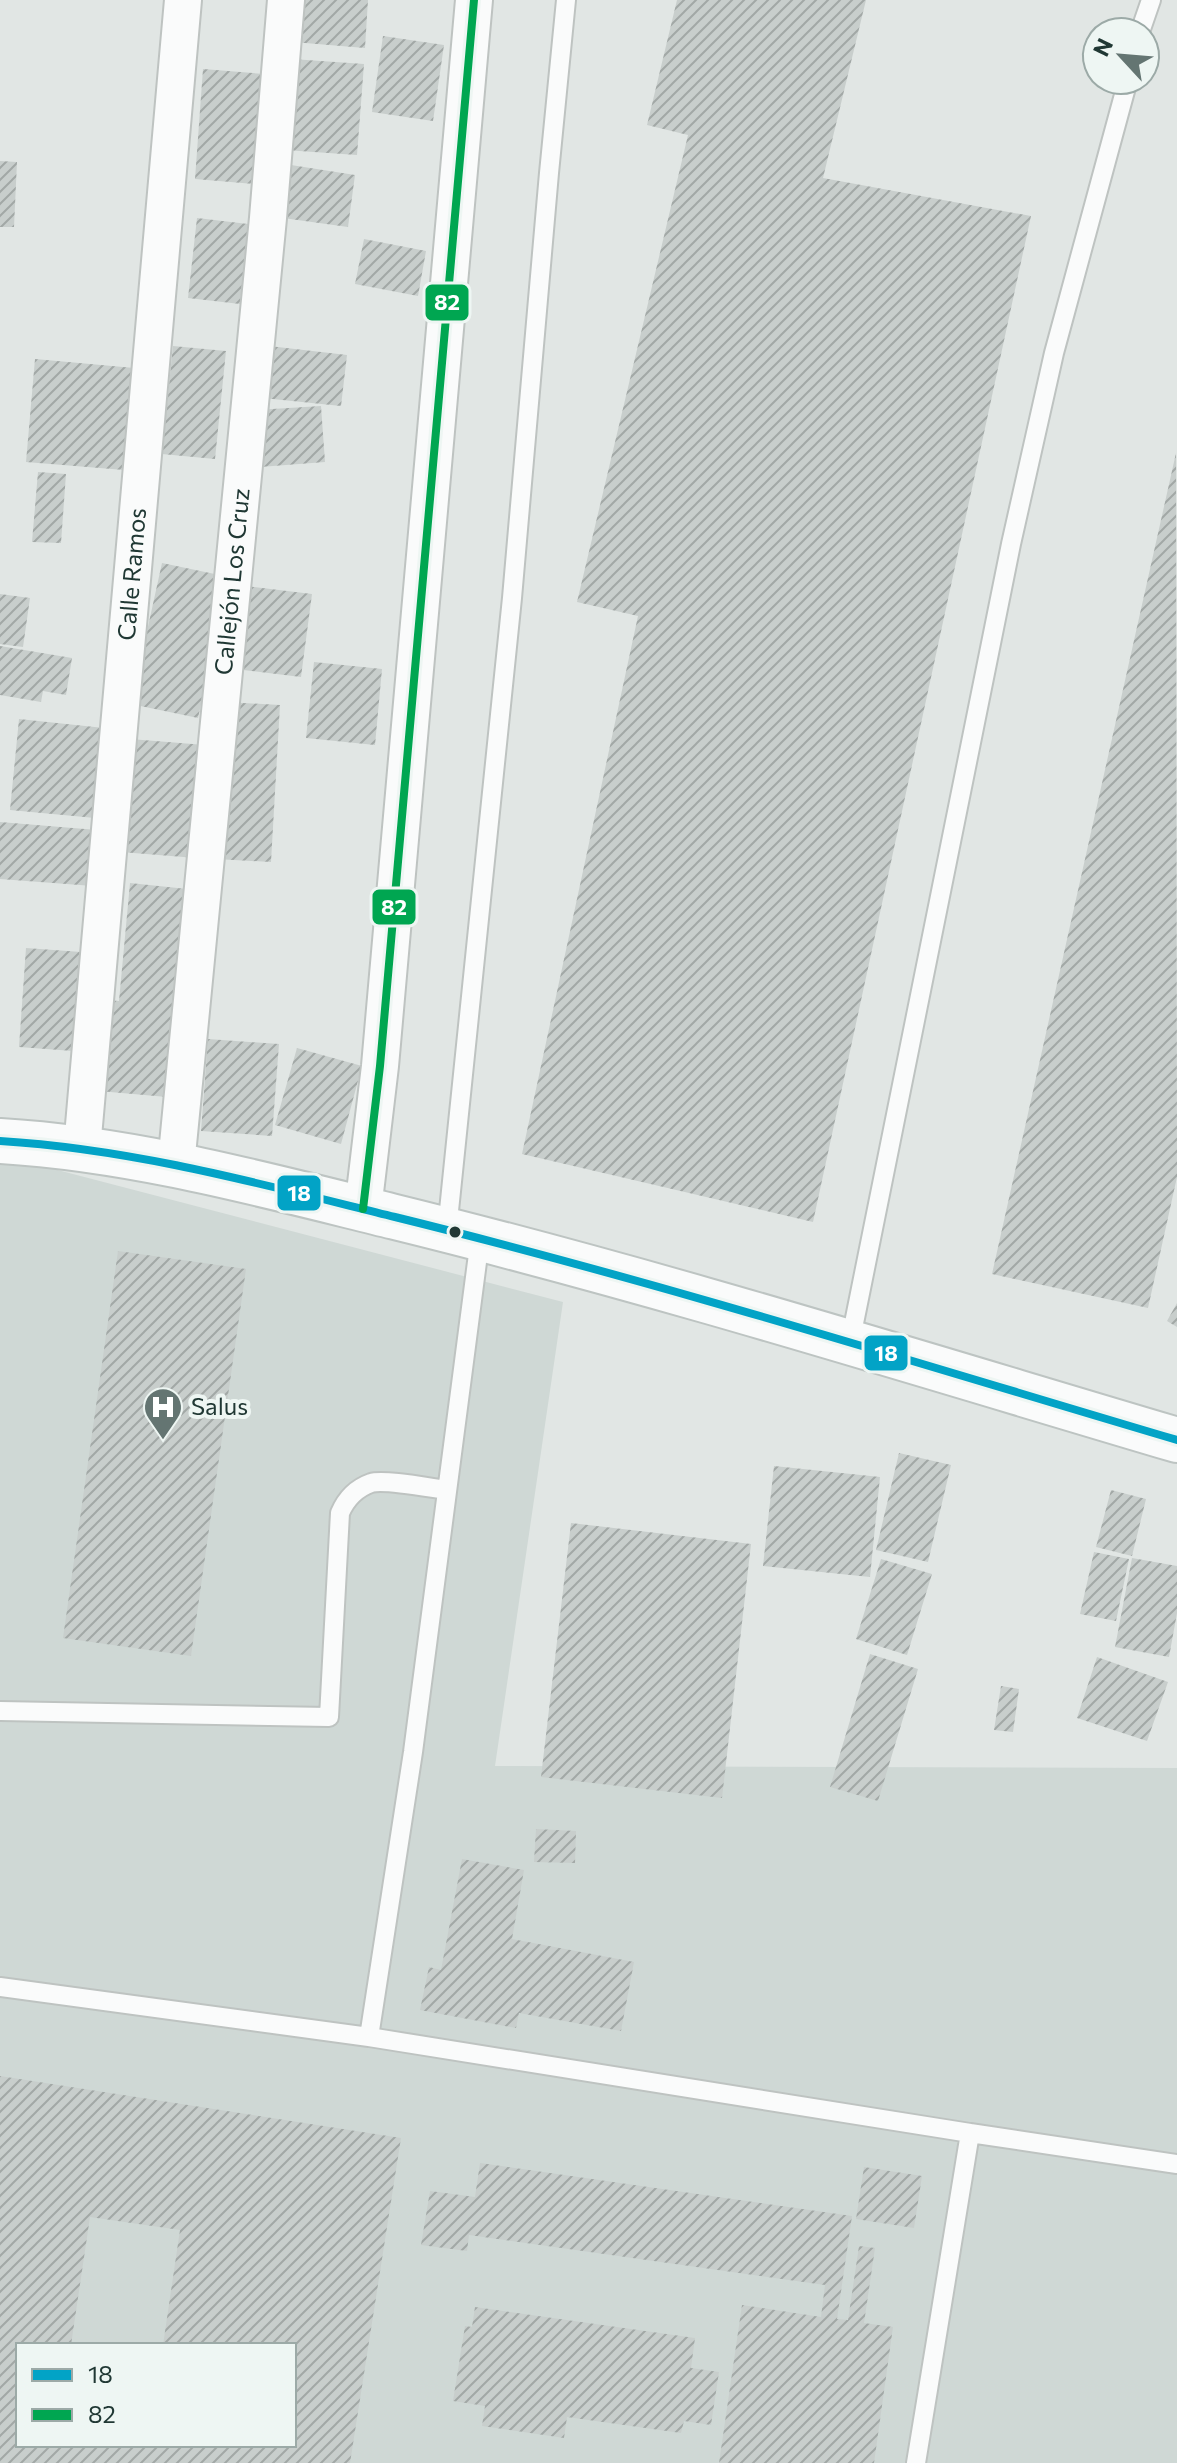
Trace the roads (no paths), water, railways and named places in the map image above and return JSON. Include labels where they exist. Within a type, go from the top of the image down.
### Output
[{"type":"street","name":"Calle Ramos","points":[[82,1148],[183,0]]},
{"type":"street","name":"Callejón Los Cruz","points":[[176,1165],[268,218],[286,0]]},
{"type":"street","points":[[363,1209],[380,1066],[474,0]]},
{"type":"street","points":[[0,1141],[82,1148],[176,1165],[464,1233],[695,1297],[1177,1440]]},
{"type":"lane","points":[[369,2037],[413,1752],[447,1490],[512,598],[566,0]]},
{"type":"lane","points":[[850,1343],[1011,544],[1054,353],[1124,96]]},
{"type":"lane","points":[[0,1711],[329,1717],[340,1513],[345,1502],[374,1482],[447,1490]]},
{"type":"lane","points":[[0,1987],[369,2037],[1177,2164]]},
{"type":"lane","points":[[916,2463],[970,2133]]},
{"type":"place","name":"Salus","points":[[163,1441]]}]
